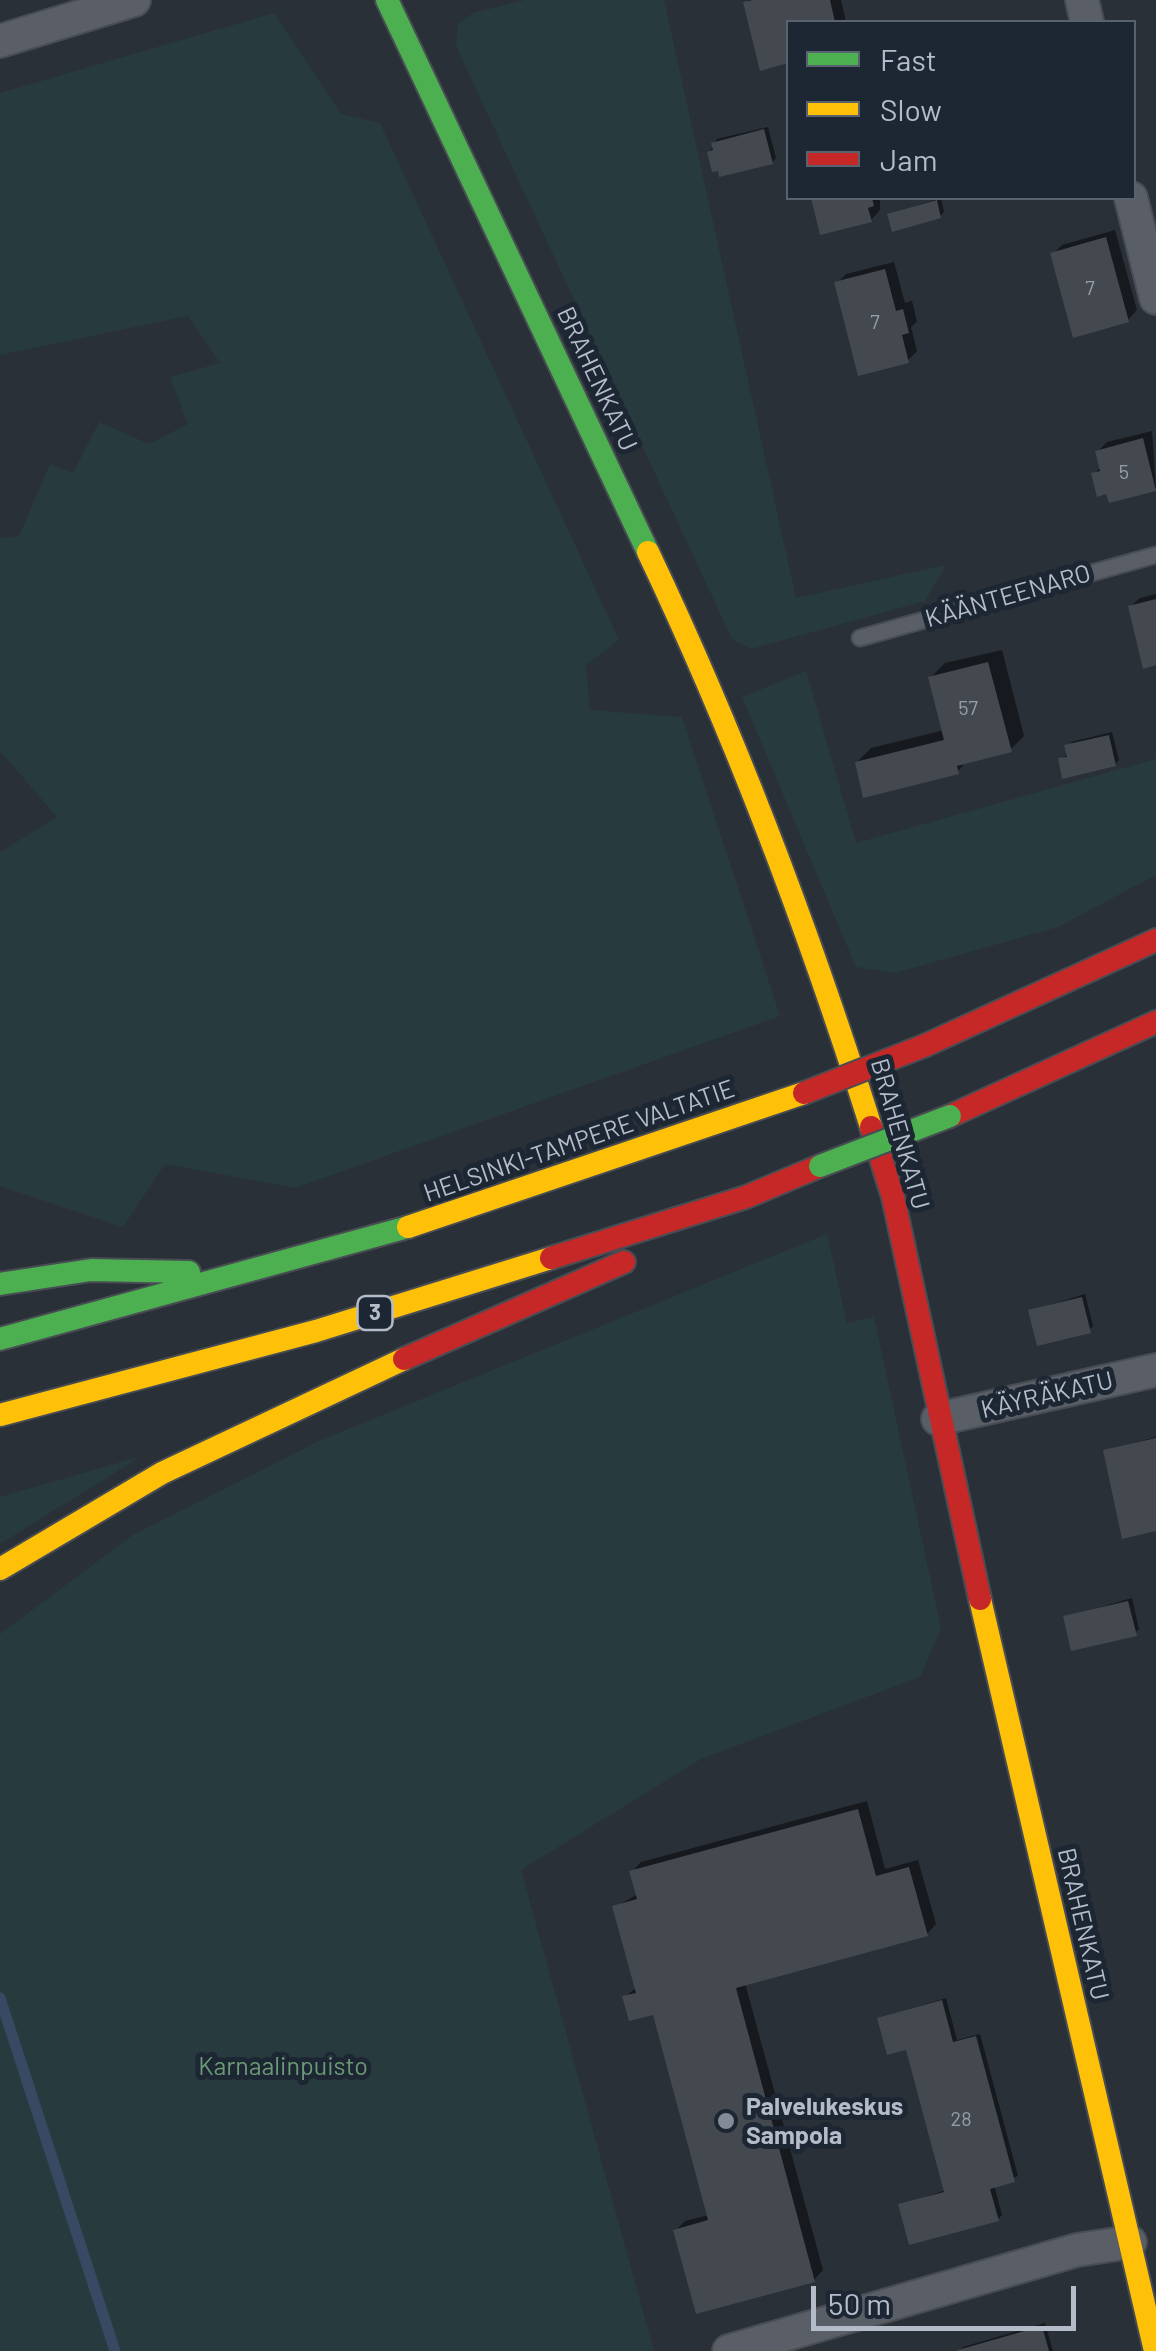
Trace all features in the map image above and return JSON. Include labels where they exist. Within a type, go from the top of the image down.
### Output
[{"type":"main road","name":"BRAHENKATU","points":[[387,0],[716,698],[839,1026],[893,1197],[938,1419],[1155,2351]]},
{"type":"main road","name":"HELSINKI-TAMPERE VALTATIE","points":[[0,1339],[257,1273],[611,1165],[926,1045],[1156,940]]},
{"type":"main road","name":"3","points":[[0,1415],[316,1332],[746,1197],[950,1116],[1156,1022]]},
{"type":"main road","points":[[0,1569],[130,1490],[293,1409],[568,1292],[746,1197]]},
{"type":"main road","points":[[0,1284],[90,1270],[257,1273]]},
{"type":"street","points":[[0,41],[134,0]]},
{"type":"street","points":[[1132,200],[1156,298]]},
{"type":"street","name":"KÄYRÄKATU","points":[[938,1419],[1156,1370]]},
{"type":"street","points":[[729,2351],[1078,2250],[1130,2242]]},
{"type":"lane","name":"KÄÄNTEENARO","points":[[860,638],[1156,555]]},
{"type":"green space","points":[[525,0],[664,0],[796,598],[946,565],[925,601],[751,649],[732,639],[456,46],[458,24],[473,13]]},
{"type":"green space","points":[[274,13],[341,114],[380,123],[619,640],[586,665],[590,710],[682,717],[780,1016],[295,1188],[165,1164],[123,1227],[0,1186],[0,852],[57,817],[0,751],[0,538],[19,536],[50,464],[73,473],[99,422],[149,444],[188,424],[170,377],[220,363],[188,316],[0,355],[0,93]]},
{"type":"green space","points":[[806,671],[856,843],[1156,759],[1156,875],[1058,927],[895,973],[856,967],[742,697]]},
{"type":"green space","name":"Karnaalinpuisto","points":[[827,1234],[847,1323],[874,1317],[941,1628],[920,1677],[701,1759],[521,1870],[654,2351],[0,2351],[0,1634],[133,1535],[321,1440]]},
{"type":"green space","points":[[142,1456],[0,1544],[0,1497]]},
{"type":"building","points":[[830,0],[835,20],[786,20],[786,64],[760,71],[743,2]]},
{"type":"building","points":[[764,129],[773,164],[719,177],[718,171],[712,172],[707,152],[713,150],[711,143]]},
{"type":"building","points":[[811,200],[872,200],[874,206],[868,208],[872,222],[820,235]]},
{"type":"building","points":[[937,200],[941,218],[892,232],[887,214]]},
{"type":"building","points":[[1106,237],[1129,322],[1073,338],[1050,253]]},
{"type":"building","points":[[885,269],[896,311],[903,309],[909,333],[902,335],[909,363],[858,376],[834,282]]},
{"type":"building","points":[[1143,438],[1156,491],[1109,503],[1106,494],[1097,497],[1091,473],[1100,471],[1095,451]]},
{"type":"building","points":[[1156,599],[1156,665],[1143,669],[1128,606]]},
{"type":"building","points":[[988,662],[1012,752],[957,766],[959,774],[863,798],[855,762],[944,740],[928,677]]},
{"type":"building","points":[[1109,735],[1116,766],[1062,779],[1058,758],[1067,757],[1064,745]]},
{"type":"building","points":[[1082,1297],[1091,1333],[1037,1346],[1028,1310]]},
{"type":"building","points":[[1156,1438],[1156,1531],[1122,1539],[1103,1450]]},
{"type":"building","points":[[1128,1601],[1137,1636],[1071,1651],[1063,1616]]},
{"type":"building","name":"Palvelukeskus Sampola","points":[[858,1809],[876,1876],[909,1867],[928,1936],[736,1988],[815,2282],[696,2314],[673,2230],[708,2220],[653,2015],[629,2021],[622,1996],[636,1993],[612,1906],[637,1899],[629,1871]]},
{"type":"building","points":[[942,2000],[953,2042],[976,2036],[1015,2182],[990,2189],[999,2221],[909,2245],[898,2204],[944,2192],[906,2050],[887,2055],[877,2018]]},
{"type":"building","points":[[1042,2326],[1049,2351],[958,2351],[958,2350]]},
{"type":"waterway","points":[[0,1998],[115,2351]]},
{"type":"traffic: fast","points":[[387,0],[648,552]]},
{"type":"traffic: fast","points":[[820,1166],[950,1116]]},
{"type":"traffic: fast","points":[[0,1339],[408,1227]]},
{"type":"traffic: fast","points":[[0,1284],[91,1270],[189,1272]]},
{"type":"traffic: slow","points":[[648,552],[769,835],[871,1127]]},
{"type":"traffic: slow","points":[[408,1227],[804,1093]]},
{"type":"traffic: slow","points":[[0,1415],[316,1331],[551,1258]]},
{"type":"traffic: slow","points":[[0,1569],[162,1473],[404,1359]]},
{"type":"traffic: slow","points":[[980,1599],[1155,2351]]},
{"type":"traffic: jam","points":[[926,1045],[1156,940]]},
{"type":"traffic: jam","points":[[950,1116],[1156,1022]]},
{"type":"traffic: jam","points":[[804,1093],[926,1045]]},
{"type":"traffic: jam","points":[[871,1127],[893,1197],[980,1599]]},
{"type":"traffic: jam","points":[[551,1258],[746,1197],[820,1166]]},
{"type":"traffic: jam","points":[[404,1359],[624,1262]]},
{"type":"place","name":"Palvelukeskus Sampola","points":[[726,2121]]}]
